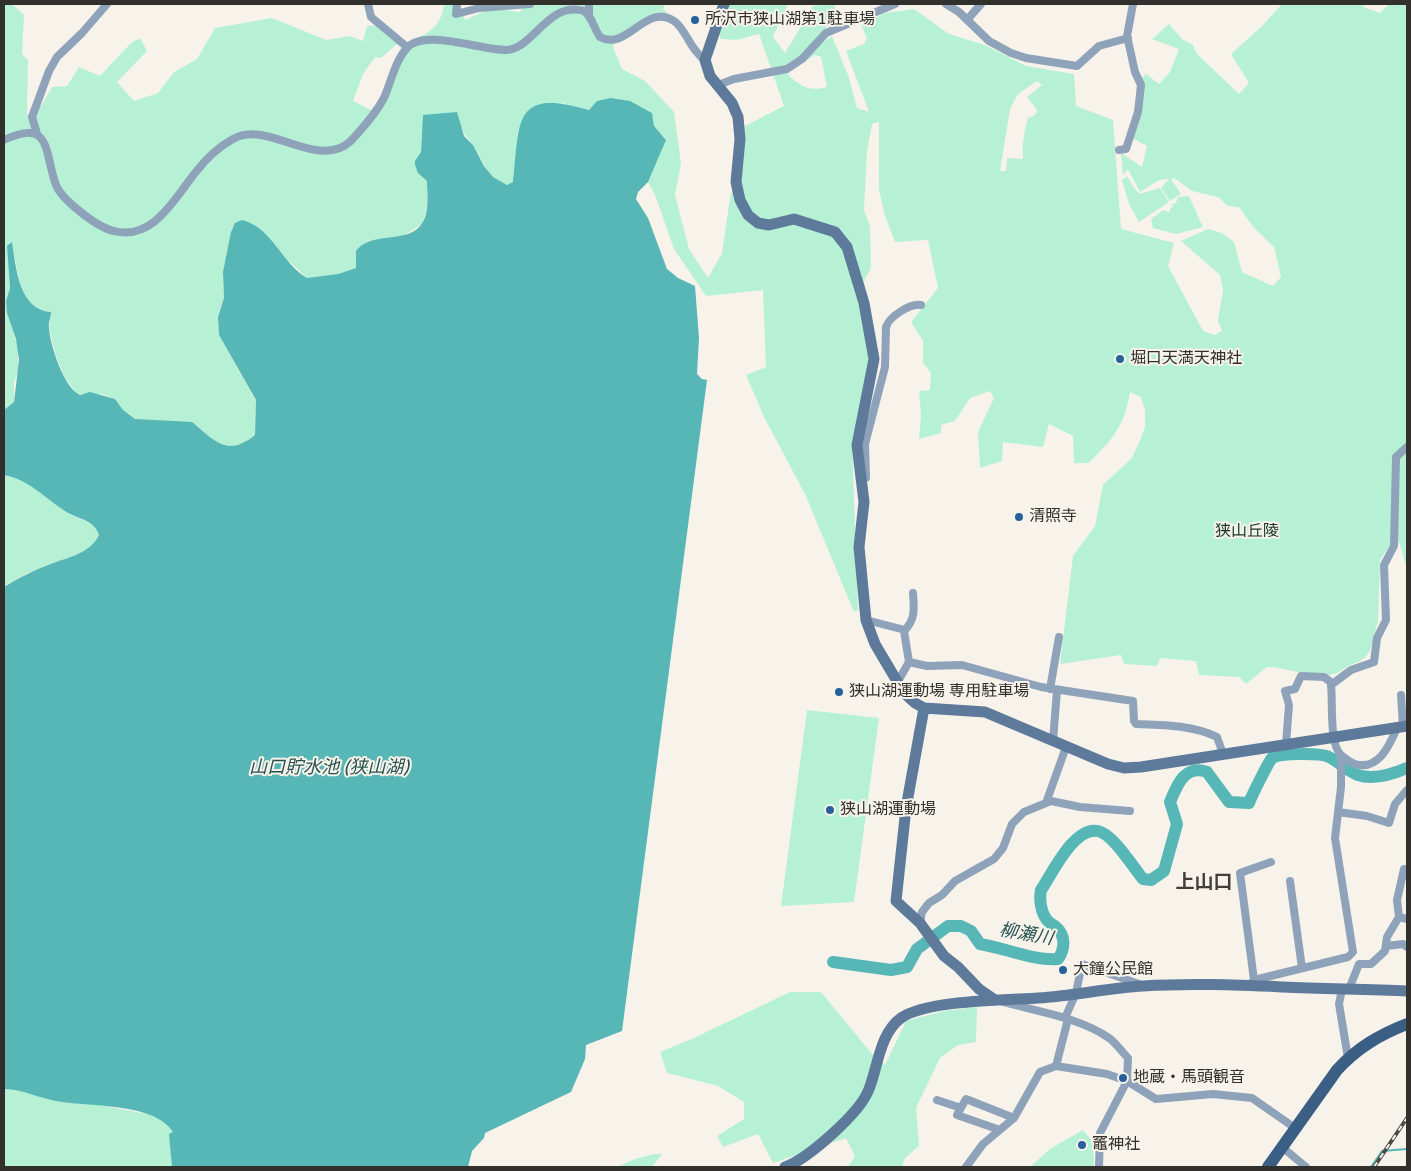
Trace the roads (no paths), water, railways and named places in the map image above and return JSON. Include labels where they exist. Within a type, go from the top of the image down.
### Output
[{"type":"main road","points":[[1268,1167],[1348,1058],[1370,1041],[1407,1024]]},
{"type":"street","points":[[107,4],[82,33],[57,57],[49,71],[32,117],[37,134],[44,140],[56,186],[64,196],[103,227],[123,232],[140,229],[158,219],[206,160],[241,135],[264,136],[318,151],[341,148],[350,142],[376,111],[407,47],[414,42],[424,40],[506,50],[522,44],[544,16],[558,8],[575,7],[589,16]]},
{"type":"street","points":[[368,4],[371,17],[407,47]]},
{"type":"street","points":[[457,4],[456,14],[479,8],[530,4]]},
{"type":"street","points":[[589,4],[589,16],[600,37],[612,41],[619,40],[650,19],[668,18],[676,22],[688,42],[705,60],[710,76],[732,103],[738,117],[740,139],[736,182],[740,200],[748,215],[764,225],[794,219],[828,228],[840,237],[847,247],[864,303],[874,359],[857,445],[864,513],[859,547],[866,620],[875,644],[897,683],[908,698],[924,708],[985,712],[1066,747],[1124,768],[1402,727]]},
{"type":"street","points":[[705,60],[724,4]]},
{"type":"street","points":[[718,85],[734,79],[787,69],[802,59],[826,33],[894,4]]},
{"type":"street","points":[[946,4],[989,41],[1011,54],[1026,58],[1077,66],[1099,46],[1128,38]]},
{"type":"street","points":[[966,20],[981,4]]},
{"type":"street","points":[[1120,150],[1126,149],[1138,112],[1141,85],[1135,72],[1128,38],[1133,4]]},
{"type":"street","points":[[4,140],[21,132],[37,134]]},
{"type":"street","points":[[862,490],[866,486],[866,435],[885,367],[886,327],[888,321],[900,312],[916,304],[921,305]]},
{"type":"street","points":[[1332,683],[1351,670],[1374,662],[1377,638],[1386,620],[1384,565],[1394,546],[1396,457],[1407,447]]},
{"type":"street","points":[[897,683],[909,662],[905,630],[914,614],[913,593]]},
{"type":"street","points":[[866,620],[905,630]]},
{"type":"street","points":[[1053,741],[1054,690],[1059,637]]},
{"type":"street","points":[[909,662],[927,666],[962,665],[1054,690],[1133,701],[1134,721],[1136,724],[1175,726],[1209,733],[1217,737],[1223,754]]},
{"type":"street","points":[[1286,744],[1289,705],[1285,691],[1295,689],[1301,676],[1324,677],[1332,683],[1335,736],[1338,752],[1341,757],[1335,838],[1352,952],[1350,956]]},
{"type":"street","points":[[1341,757],[1355,764],[1367,764],[1378,760],[1402,727],[1401,695]]},
{"type":"street","points":[[924,708],[906,808],[896,901],[920,923],[934,946],[979,989],[995,1000],[1066,1019],[1109,1038],[1128,1058],[1126,1081],[1100,1133],[1099,1167]]},
{"type":"street","points":[[1046,803],[1066,747]]},
{"type":"street","points":[[1338,812],[1367,816],[1389,823],[1395,804],[1407,790]]},
{"type":"street","points":[[920,923],[922,912],[929,904],[942,895],[955,882],[994,859],[1003,848],[1012,824],[1024,812],[1051,801],[1080,807],[1130,812]]},
{"type":"street","points":[[1251,983],[1240,873],[1271,862]]},
{"type":"street","points":[[1350,956],[1359,964],[1370,964],[1376,961],[1386,946],[1387,937],[1403,918],[1397,900],[1404,868],[1407,869]]},
{"type":"street","points":[[1290,882],[1302,968]]},
{"type":"street","points":[[1386,946],[1403,944],[1407,947]]},
{"type":"street","points":[[1251,983],[1350,956]]},
{"type":"street","points":[[1056,1066],[1066,1019],[1076,993],[1082,964],[1143,986]]},
{"type":"street","points":[[1348,1058],[1339,1004],[1359,964]]},
{"type":"street","points":[[785,1167],[819,1146],[861,1104],[869,1090],[886,1036],[900,1018],[926,1009],[995,1000],[1143,986],[1251,983],[1407,991]]},
{"type":"street","points":[[966,1167],[983,1144],[1014,1118],[1040,1072],[1056,1066],[1107,1074],[1126,1081],[1156,1099],[1213,1094],[1252,1098],[1295,1128]]},
{"type":"street","points":[[1000,1130],[957,1115],[966,1099],[1014,1118]]},
{"type":"street","points":[[937,1100],[961,1108]]},
{"type":"street","points":[[1282,1147],[1306,1167]]},
{"type":"water","name":"山口貯水池 (狭山湖)","points":[[611,98],[630,101],[652,113],[654,126],[666,140],[648,182],[638,192],[636,199],[648,218],[667,269],[678,278],[695,286],[699,338],[697,374],[702,379],[707,380],[622,1031],[586,1045],[585,1059],[571,1092],[485,1133],[484,1138],[472,1151],[468,1167],[172,1167],[169,1134],[173,1132],[164,1122],[151,1115],[119,1108],[56,1101],[18,1090],[4,1089],[4,587],[34,571],[79,554],[90,546],[99,535],[89,522],[65,511],[21,480],[4,475],[4,410],[14,402],[19,360],[16,339],[7,313],[6,301],[10,288],[7,246],[12,242],[15,264],[26,296],[32,304],[40,309],[51,312],[49,326],[52,345],[63,375],[74,391],[80,395],[90,392],[115,399],[123,410],[135,419],[192,422],[221,444],[236,445],[245,442],[255,435],[256,400],[219,335],[218,317],[224,298],[223,272],[231,232],[235,223],[242,220],[261,230],[298,272],[307,278],[338,274],[356,268],[356,251],[364,244],[373,240],[412,232],[420,226],[425,217],[427,181],[418,173],[415,165],[415,161],[421,152],[423,115],[457,112],[464,136],[473,145],[484,166],[493,177],[507,185],[513,182],[520,127],[525,115],[533,107],[546,103],[564,104],[589,110],[597,101]]},
{"type":"waterway","name":"柳瀬川","points":[[833,962],[891,970],[907,967],[917,949],[948,926],[961,926],[971,931],[980,944],[1039,958],[1058,959],[1063,947],[1062,934],[1043,914],[1040,894],[1058,863],[1072,843],[1089,831],[1098,831],[1104,833],[1116,844],[1143,879],[1151,880],[1164,871],[1177,824],[1170,802],[1179,783],[1187,773],[1199,770],[1207,772],[1229,802],[1249,803],[1267,766],[1272,758],[1276,756],[1299,754],[1329,757],[1358,775],[1370,777],[1383,776],[1407,768]]},
{"type":"waterway","points":[[1371,1167],[1382,1151],[1407,1149]]},
{"type":"railway","points":[[1374,1167],[1407,1118]]},
{"type":"place","name":"所沢市狭山湖第1駐車場","points":[[695,20]]},
{"type":"place","name":"堀口天満天神社","points":[[1120,359]]},
{"type":"place","name":"清照寺","points":[[1019,517]]},
{"type":"place","name":"狭山湖運動場 専用駐車場","points":[[839,692]]},
{"type":"place","name":"狭山湖運動場","points":[[830,810]]},
{"type":"place","name":"大鐘公民館","points":[[1063,970]]},
{"type":"place","name":"地蔵・馬頭観音","points":[[1123,1078]]},
{"type":"place","name":"竈神社","points":[[1082,1145]]},
{"type":"district","name":"上山口","points":[[1204,883]]},
{"type":"park label","name":"狭山丘陵","points":[[1247,532]]}]
